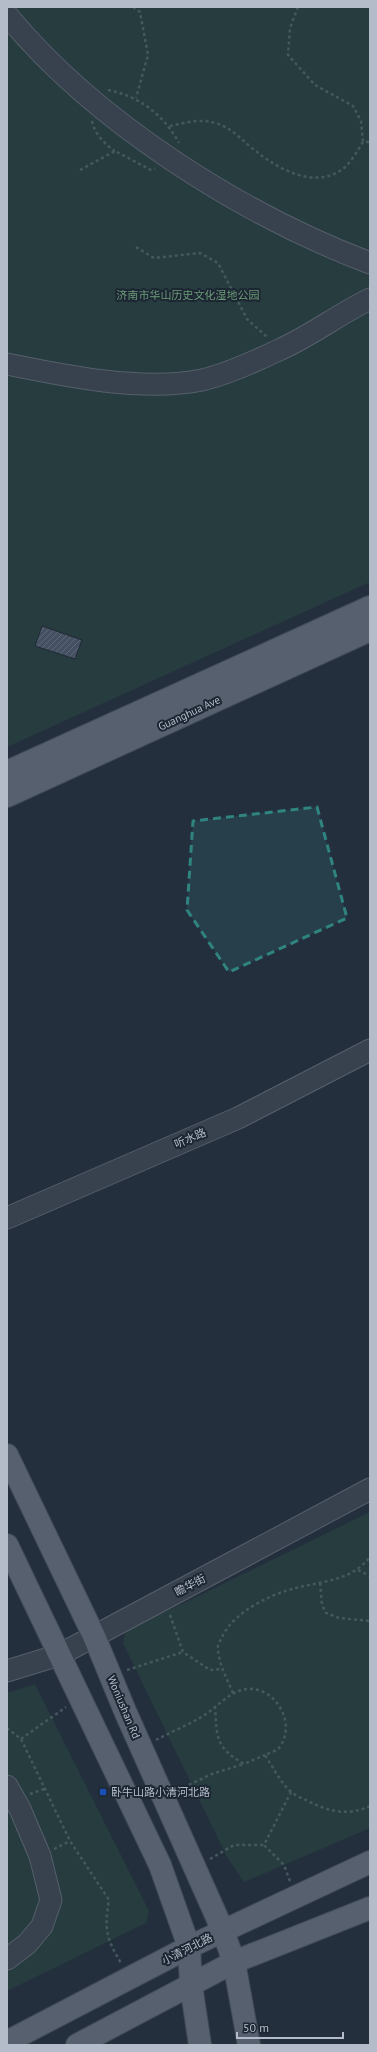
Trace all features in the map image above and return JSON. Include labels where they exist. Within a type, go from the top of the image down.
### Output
[{"type":"main road","name":"Guanghua Ave","points":[[7,772],[370,607]]},
{"type":"main road","name":"Guanghua Ave","points":[[7,796],[370,630]]},
{"type":"main road","name":"Woniushan Rd","points":[[7,1455],[94,1636],[141,1747],[223,1931],[234,1962],[249,2045]]},
{"type":"main road","points":[[7,1545],[160,1865],[189,1947],[190,1985],[200,2045]]},
{"type":"main road","name":"小清河北路","points":[[7,2042],[189,1947],[370,1862]]},
{"type":"main road","points":[[77,2045],[234,1962],[370,1908]]},
{"type":"street","points":[[7,14],[49,60],[114,119],[237,201],[324,246],[370,263]]},
{"type":"street","points":[[7,364],[65,376],[160,385],[202,380],[282,349],[370,299]]},
{"type":"street","name":"听水路","points":[[7,1218],[238,1118],[370,1050]]},
{"type":"street","name":"瞻华街","points":[[7,1671],[59,1656],[370,1489]]},
{"type":"street","points":[[7,1786],[20,1808],[40,1856],[51,1900],[42,1926],[26,1944],[7,1959]]},
{"type":"path","points":[[133,7],[140,12],[148,55],[136,98]]},
{"type":"path","points":[[170,126],[203,121],[216,123],[240,136],[256,152],[277,165],[304,177],[326,177],[339,172],[363,142],[361,121],[353,106],[316,86],[288,55],[290,28],[298,7]]},
{"type":"path","points":[[363,142],[370,142]]},
{"type":"path","points":[[136,246],[154,258],[200,253],[218,264],[247,319],[261,333],[282,349]]},
{"type":"path","points":[[233,1692],[222,1669],[217,1648],[228,1626],[244,1611],[295,1588],[341,1578],[362,1567],[370,1557]]},
{"type":"path","points":[[357,1570],[370,1576]]},
{"type":"path","points":[[320,1583],[322,1605],[326,1613],[339,1618],[370,1621]]},
{"type":"path","points":[[163,1599],[180,1638],[184,1652],[210,1670],[222,1669]]},
{"type":"path","points":[[111,1676],[184,1652]]},
{"type":"path","points":[[141,1747],[203,1716],[233,1692],[252,1689],[264,1693],[276,1701],[284,1713],[284,1737],[278,1749],[244,1764],[212,1774],[164,1798]]},
{"type":"path","points":[[21,1739],[80,1697]]},
{"type":"path","points":[[215,1706],[219,1741],[228,1755],[244,1764]]},
{"type":"path","points":[[7,1728],[21,1739],[70,1842],[109,1900],[105,1924],[113,1949],[130,1978]]},
{"type":"path","points":[[266,1755],[274,1771],[291,1792],[327,1810],[340,1813],[360,1810],[370,1806]]},
{"type":"path","points":[[264,1845],[291,1792]]},
{"type":"path","points":[[195,1867],[234,1844],[264,1845],[284,1865],[295,1897]]},
{"type":"highlighted area","points":[[317,807],[347,918],[229,972],[187,910],[193,821]]},
{"type":"green space","name":"济南市华山历史文化湿地公园","points":[[7,7],[370,7],[370,582],[7,747]]},
{"type":"green space","points":[[370,1512],[370,1828],[244,1882],[227,1857],[123,1643],[125,1634],[131,1626],[184,1603]]},
{"type":"green space","points":[[35,1684],[149,1911],[146,1923],[7,1991],[7,1693]]},
{"type":"building","points":[[42,626],[82,640],[75,659],[35,646]]},
{"type":"place","name":"卧牛山路小清河北路","points":[[103,1792]]}]
